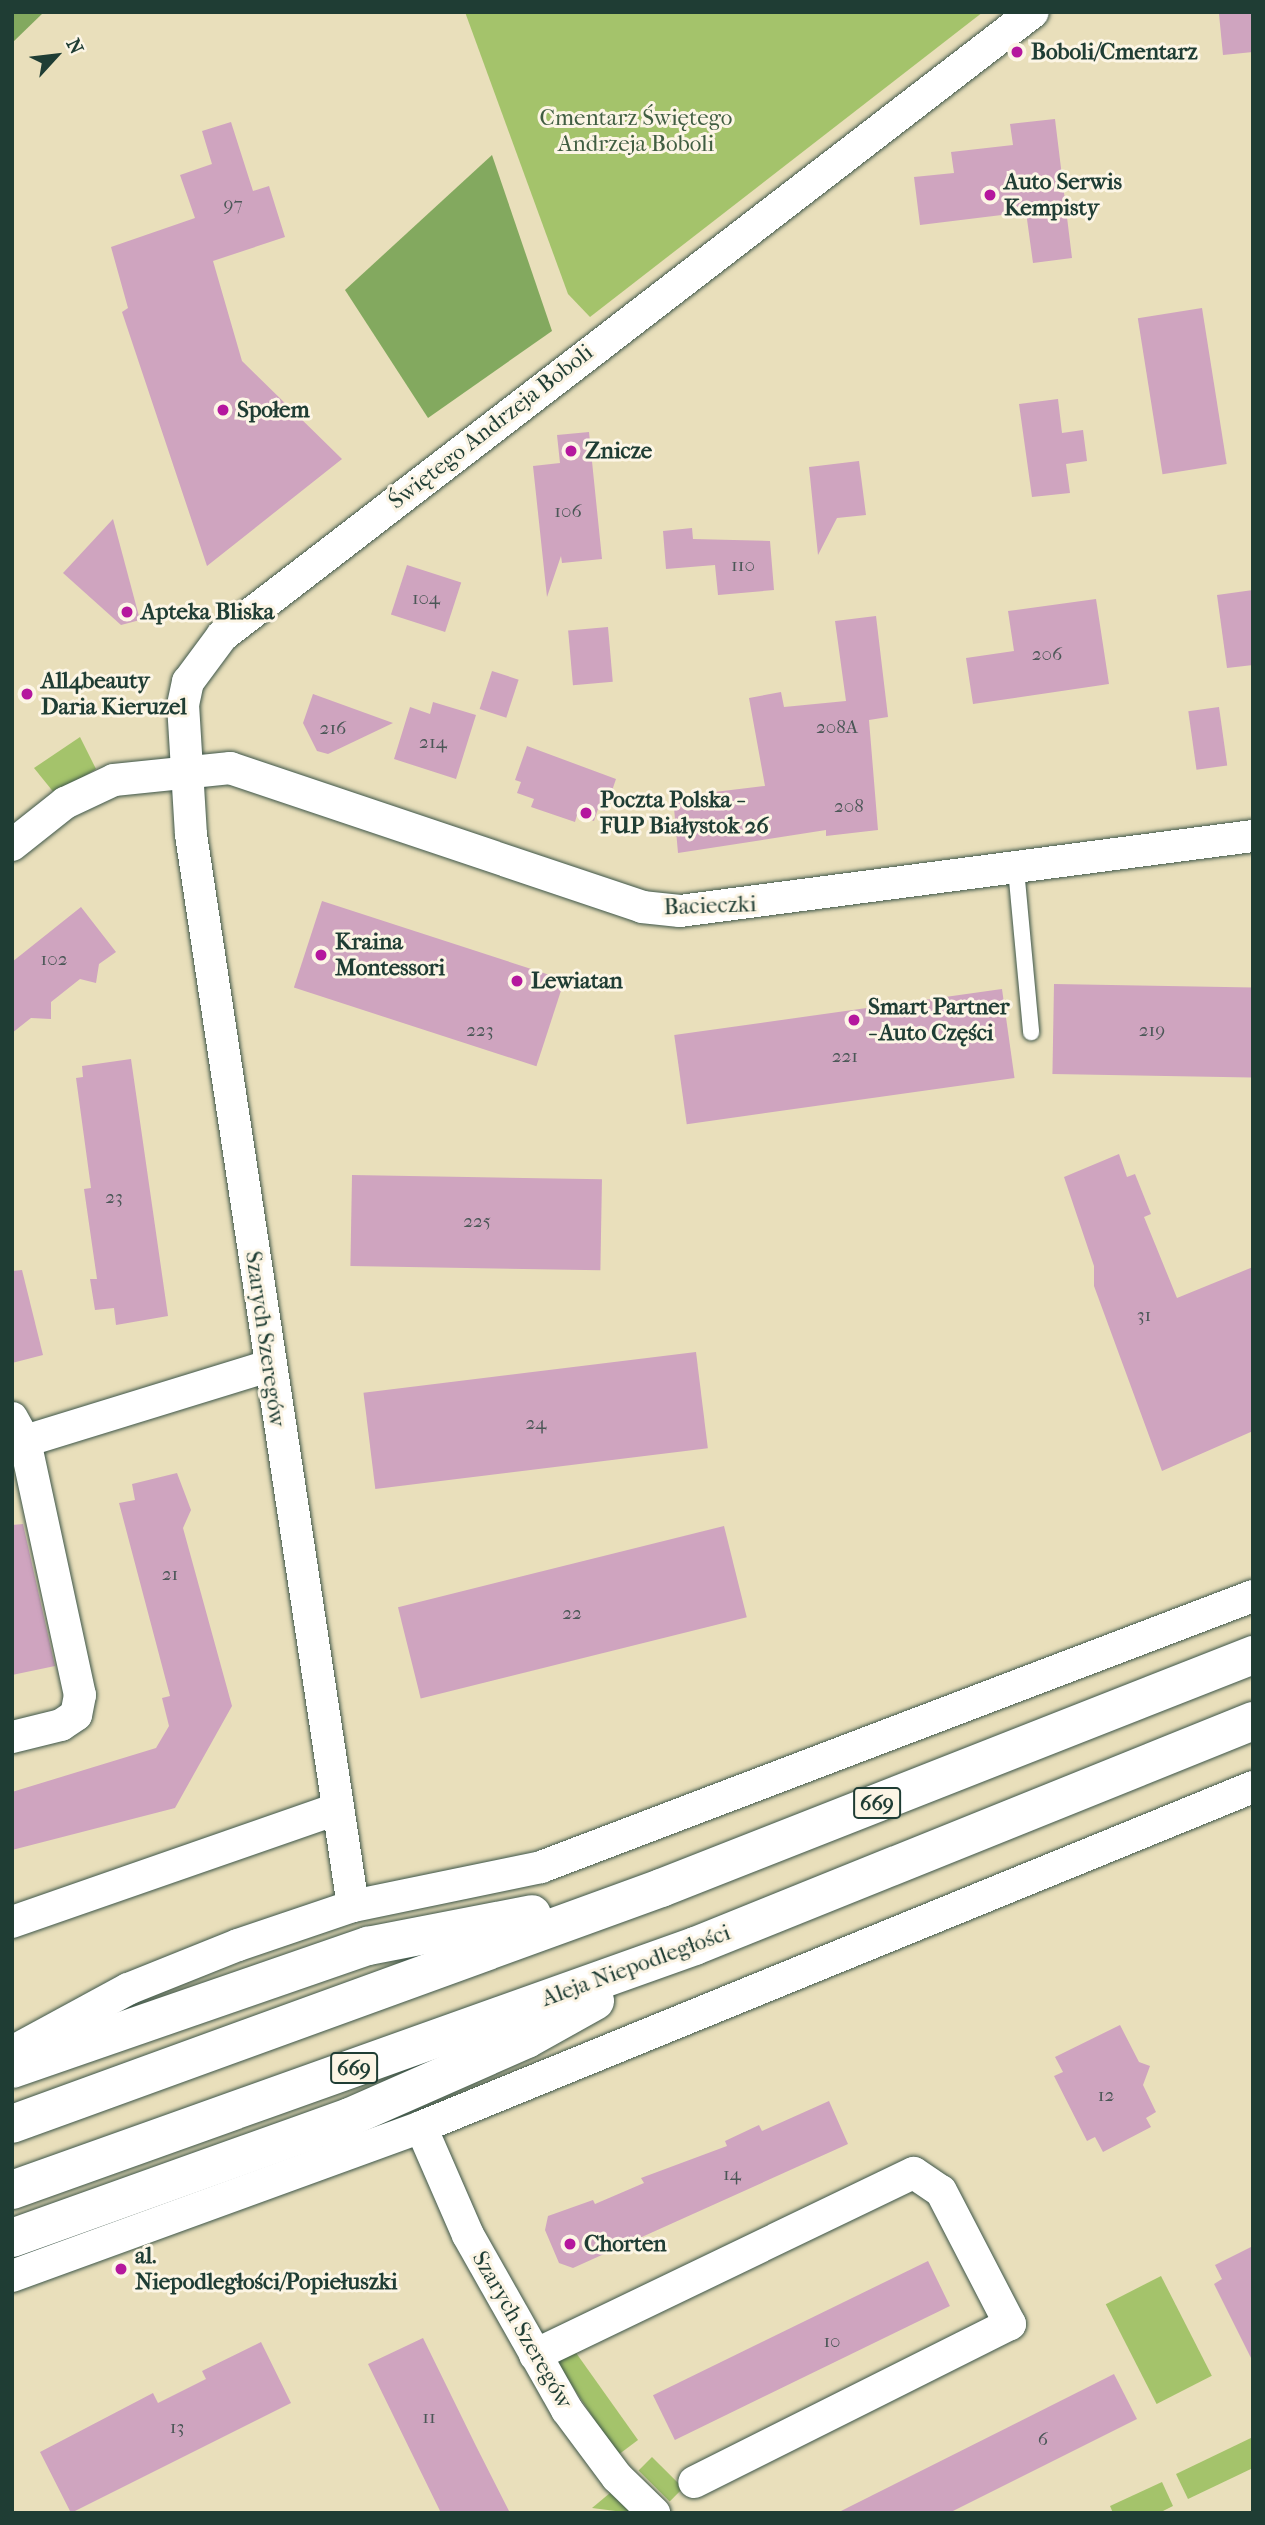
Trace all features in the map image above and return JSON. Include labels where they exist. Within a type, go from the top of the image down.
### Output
[{"type":"main road","name":"669","points":[[12,2124],[661,1888],[1253,1656]]},
{"type":"main road","name":"Aleja Niepodległości","points":[[12,2190],[695,1946],[1253,1721]]},
{"type":"main road","points":[[12,2069],[368,1946],[661,1888]]},
{"type":"main road","points":[[12,2238],[350,2117],[527,2039],[695,1946]]},
{"type":"street","name":"Świętego Andrzeja Boboli","points":[[185,772],[188,682],[222,636],[1033,12]]},
{"type":"street","name":"Bacieczki","points":[[185,772],[230,768],[274,779],[642,907],[724,910],[1253,836]]},
{"type":"street","points":[[12,845],[65,803],[114,780],[185,772]]},
{"type":"street","name":"Szarych Szeregów","points":[[185,772],[334,1810],[353,1906]]},
{"type":"street","points":[[12,1737],[61,1725],[76,1715],[80,1695],[19,1430],[270,1366]]},
{"type":"street","points":[[12,2052],[128,1989],[353,1906],[541,1867],[1253,1596]]},
{"type":"street","points":[[12,2276],[421,2127],[1253,1787]]},
{"type":"street","points":[[12,1922],[334,1810]]},
{"type":"street","name":"Szarych Szeregów","points":[[421,2127],[468,2235],[535,2355],[593,2449],[654,2513]]},
{"type":"street","points":[[535,2355],[914,2174],[941,2191],[1010,2324],[694,2482]]},
{"type":"lane","points":[[1016,869],[1031,1032]]},
{"type":"green space","points":[[12,12],[44,12],[12,43]]},
{"type":"green space","name":"Cmentarz Świętego Andrzeja Boboli","points":[[465,12],[983,12],[590,317],[568,294]]},
{"type":"green space","points":[[492,155],[552,331],[428,418],[345,290]]},
{"type":"green space","points":[[80,737],[96,769],[55,794],[34,768]]},
{"type":"green space","points":[[1161,2276],[1212,2376],[1157,2404],[1106,2304]]},
{"type":"green space","points":[[574,2350],[638,2440],[618,2455],[559,2366],[561,2352]]},
{"type":"green space","points":[[1253,2437],[1253,2468],[1188,2499],[1176,2474]]},
{"type":"green space","points":[[652,2457],[683,2488],[670,2502],[639,2470]]},
{"type":"green space","points":[[1162,2482],[1173,2506],[1159,2513],[1113,2513],[1110,2506]]},
{"type":"green space","points":[[610,2493],[631,2513],[592,2508]]},
{"type":"building","points":[[1253,12],[1253,52],[1223,55],[1219,14]]},
{"type":"building","name":"Auto Serwis Kempisty","points":[[1055,119],[1072,258],[1033,263],[1026,212],[920,225],[914,177],[954,173],[951,152],[1013,145],[1010,124]]},
{"type":"building","name":"Społem","points":[[231,122],[253,191],[269,186],[285,237],[213,261],[242,361],[342,459],[207,566],[122,312],[128,308],[111,247],[195,218],[180,175],[212,164],[202,131]]},
{"type":"building","points":[[1202,308],[1227,464],[1163,474],[1138,318]]},
{"type":"building","points":[[1058,399],[1062,433],[1083,430],[1087,461],[1066,464],[1070,493],[1032,497],[1019,404]]},
{"type":"building","points":[[589,432],[602,559],[562,563],[561,556],[547,597],[533,466],[560,463],[557,435]]},
{"type":"building","points":[[859,461],[866,515],[837,518],[818,555],[809,467]]},
{"type":"building","points":[[113,519],[140,620],[121,625],[63,573]]},
{"type":"building","points":[[692,528],[693,539],[770,541],[774,590],[718,595],[715,565],[666,569],[663,531]]},
{"type":"building","points":[[407,565],[461,583],[445,632],[391,614]]},
{"type":"building","points":[[1253,590],[1253,665],[1227,668],[1217,595]]},
{"type":"building","points":[[1096,599],[1109,684],[973,704],[966,658],[1014,651],[1008,611]]},
{"type":"building","points":[[876,616],[888,717],[869,720],[878,830],[826,836],[826,830],[678,853],[673,797],[765,786],[749,698],[781,692],[784,707],[846,701],[835,621]]},
{"type":"building","points":[[608,627],[613,682],[573,685],[568,630]]},
{"type":"building","points":[[492,671],[519,680],[506,718],[480,709]]},
{"type":"building","points":[[313,694],[393,723],[328,754],[317,751],[303,723]]},
{"type":"building","points":[[433,702],[476,715],[456,779],[394,759],[410,707],[430,714]]},
{"type":"building","points":[[1219,707],[1227,765],[1197,770],[1188,711]]},
{"type":"building","points":[[527,746],[616,779],[605,811],[598,809],[594,821],[577,815],[575,822],[531,807],[534,799],[517,793],[521,782],[515,780]]},
{"type":"building","points":[[322,901],[565,980],[536,1066],[294,988]]},
{"type":"building","points":[[81,907],[116,952],[99,964],[96,983],[80,979],[51,1002],[51,1019],[31,1018],[12,1033],[12,962]]},
{"type":"building","points":[[1054,984],[1253,987],[1251,1077],[1052,1074]]},
{"type":"building","points":[[1002,989],[1015,1078],[687,1124],[674,1035]]},
{"type":"building","points":[[131,1059],[168,1316],[116,1325],[114,1308],[95,1310],[90,1279],[97,1279],[84,1189],[91,1188],[76,1078],[83,1077],[82,1066]]},
{"type":"building","points":[[1119,1154],[1127,1177],[1135,1174],[1151,1214],[1144,1217],[1177,1298],[1253,1267],[1253,1431],[1162,1471],[1094,1286],[1094,1266],[1064,1177]]},
{"type":"building","points":[[352,1175],[602,1179],[600,1270],[350,1266]]},
{"type":"building","points":[[22,1270],[43,1355],[12,1363],[12,1271]]},
{"type":"building","points":[[696,1352],[708,1448],[375,1489],[363,1393]]},
{"type":"building","points":[[177,1473],[191,1510],[183,1528],[232,1706],[175,1808],[12,1850],[12,1792],[156,1748],[169,1726],[162,1698],[170,1696],[119,1503],[135,1500],[132,1484]]},
{"type":"building","points":[[23,1524],[55,1666],[12,1675],[12,1525]]},
{"type":"building","points":[[724,1526],[747,1617],[421,1698],[398,1607]]},
{"type":"building","points":[[1120,2025],[1139,2062],[1150,2066],[1143,2085],[1156,2112],[1146,2118],[1151,2127],[1103,2152],[1095,2137],[1087,2141],[1054,2076],[1063,2072],[1055,2057]]},
{"type":"building","points":[[829,2101],[848,2144],[573,2268],[559,2263],[545,2230],[548,2216],[593,2200],[595,2204],[644,2183],[641,2178],[727,2146],[725,2141],[759,2125],[762,2131]]},
{"type":"building","points":[[1253,2246],[1253,2362],[1214,2284],[1222,2279],[1215,2265]]},
{"type":"building","points":[[928,2261],[950,2306],[675,2440],[653,2395]]},
{"type":"building","points":[[423,2338],[510,2513],[441,2513],[368,2364]]},
{"type":"building","points":[[261,2342],[291,2403],[71,2513],[40,2452],[153,2393],[158,2403],[206,2379],[202,2371]]},
{"type":"building","points":[[1114,2374],[1137,2419],[949,2513],[837,2513]]},
{"type":"place","name":"Boboli/Cmentarz","points":[[1017,52]]},
{"type":"place","name":"Auto Serwis Kempisty","points":[[990,195]]},
{"type":"place","name":"Społem","points":[[223,410]]},
{"type":"place","name":"Znicze","points":[[571,451]]},
{"type":"place","name":"Apteka Bliska","points":[[127,612]]},
{"type":"place","name":"All4beauty Daria Kieruzel","points":[[27,694]]},
{"type":"place","name":"Poczta Polska - FUP Białystok 26","points":[[586,813]]},
{"type":"place","name":"Kraina Montessori","points":[[321,955]]},
{"type":"place","name":"Lewiatan","points":[[517,981]]},
{"type":"place","name":"Smart Partner - Auto Części","points":[[854,1020]]},
{"type":"place","name":"Chorten","points":[[570,2244]]},
{"type":"place","name":"al. Niepodległości/Popiełuszki","points":[[121,2269]]}]
